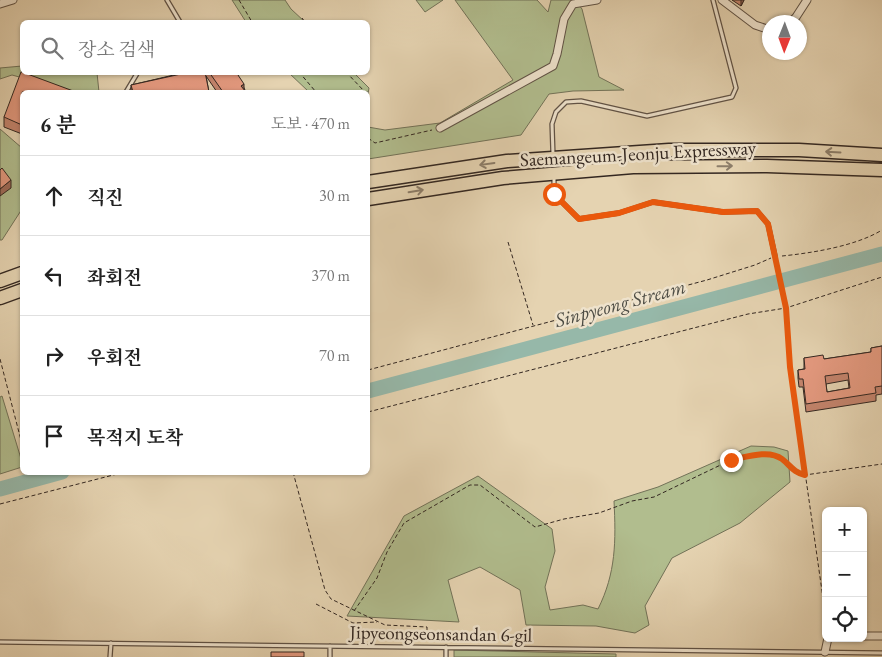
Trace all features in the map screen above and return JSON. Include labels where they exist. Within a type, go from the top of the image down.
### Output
[{"type":"highway","name":"Saemangeum-Jeonju Expressway","points":[[370,182],[507,161],[669,150],[799,150],[882,155]]},
{"type":"highway","name":"Saemangeum-Jeonju Expressway","points":[[370,199],[503,178],[633,168],[767,166],[882,170]]},
{"type":"highway","points":[[4,280],[20,274]]},
{"type":"highway","points":[[0,298],[18,291]]},
{"type":"street","points":[[0,4],[13,0]]},
{"type":"street","points":[[440,128],[553,66],[564,19],[573,4],[597,0]]},
{"type":"street","points":[[722,0],[755,25],[762,27]]},
{"type":"street","points":[[798,15],[807,0]]},
{"type":"street","points":[[867,636],[882,636]]},
{"type":"street","points":[[825,652],[827,642]]},
{"type":"lane","points":[[167,0],[179,20]]},
{"type":"lane","points":[[553,158],[552,124],[556,112],[566,102],[581,101],[647,116],[732,97],[736,88],[713,0]]},
{"type":"lane","points":[[127,90],[136,75]]},
{"type":"lane","points":[[554,174],[554,194],[579,219],[619,213],[653,202],[723,212],[757,211],[768,224],[775,256]]},
{"type":"lane","name":"Jipyeongseonsandan 6-gil","points":[[0,642],[882,652]]},
{"type":"lane","points":[[110,657],[111,643]]},
{"type":"lane","points":[[330,646],[330,657]]},
{"type":"lane","points":[[446,647],[446,657]]},
{"type":"path","points":[[239,0],[251,20]]},
{"type":"path","points":[[302,75],[314,90]]},
{"type":"path","points":[[349,75],[363,90]]},
{"type":"path","points":[[370,139],[375,143],[440,128]]},
{"type":"path","points":[[370,369],[707,280],[755,265],[775,256],[818,251],[847,244],[882,230]]},
{"type":"path","points":[[508,242],[534,326]]},
{"type":"path","points":[[775,256],[786,308],[790,367],[823,597]]},
{"type":"path","points":[[370,411],[748,314],[786,308],[882,277]]},
{"type":"path","points":[[0,359],[20,436]]},
{"type":"path","points":[[354,611],[377,578],[387,552],[404,523],[470,485],[480,486],[535,527],[564,519],[599,513],[632,501],[654,497],[731,460],[767,454],[781,458],[796,473],[805,475],[882,464]]},
{"type":"path","points":[[0,504],[113,475]]},
{"type":"path","points":[[294,475],[325,590],[331,599],[385,625],[427,627],[427,647]]},
{"type":"path","points":[[316,604],[353,624],[378,622]]},
{"type":"green space","points":[[232,0],[285,0],[291,9],[303,20],[245,20]]},
{"type":"green space","points":[[416,0],[443,0],[425,12]]},
{"type":"green space","points":[[455,0],[537,0],[548,12],[551,0],[575,0],[582,9],[599,77],[624,90],[573,91],[549,94],[521,135],[370,159],[370,127],[385,130],[440,123],[513,80]]},
{"type":"green space","points":[[20,66],[20,75],[97,75],[99,90],[67,90],[12,75],[0,79],[0,68]]},
{"type":"green space","points":[[291,75],[356,75],[369,88],[369,90],[307,90]]},
{"type":"green space","points":[[0,129],[20,146],[20,212],[2,240],[0,240]]},
{"type":"green space","points":[[2,396],[20,455],[20,468],[0,474],[0,397]]},
{"type":"green space","points":[[751,446],[774,447],[788,451],[790,482],[740,523],[672,558],[645,606],[649,625],[635,633],[596,626],[526,625],[520,590],[480,567],[448,580],[459,622],[347,616],[404,516],[478,476],[552,529],[555,551],[545,587],[550,610],[583,605],[598,609],[612,570],[615,543],[614,501],[658,487]]},
{"type":"green space","points":[[454,650],[616,654],[616,657],[454,657]]},
{"type":"building","points":[[20,75],[29,75],[70,90],[20,90],[20,124],[4,117]]},
{"type":"building","points":[[176,75],[206,75],[209,90],[132,90],[131,85]]},
{"type":"building","points":[[211,75],[238,75],[244,84],[241,86],[244,90],[222,90]]},
{"type":"building","points":[[2,168],[11,180],[0,189],[0,170]]},
{"type":"building","points":[[882,346],[882,386],[875,387],[876,393],[806,404],[803,379],[799,379],[798,370],[805,369],[804,358],[823,355],[824,359],[871,352],[871,348]],"holes":[[[848,373],[850,388],[827,392],[825,376]]]},
{"type":"building","points":[[271,652],[304,652],[304,657],[271,657]]},
{"type":"waterway","name":"Sinpyeong Stream","points":[[370,390],[882,254]]},
{"type":"waterway","name":"Sinpyeong Stream","points":[[0,489],[51,475]]},
{"type":"route","points":[[554,194],[579,219],[619,213],[653,202],[723,212],[757,211],[768,224],[786,308],[790,367],[805,475],[796,473],[781,458],[767,454],[731,460]]}]
